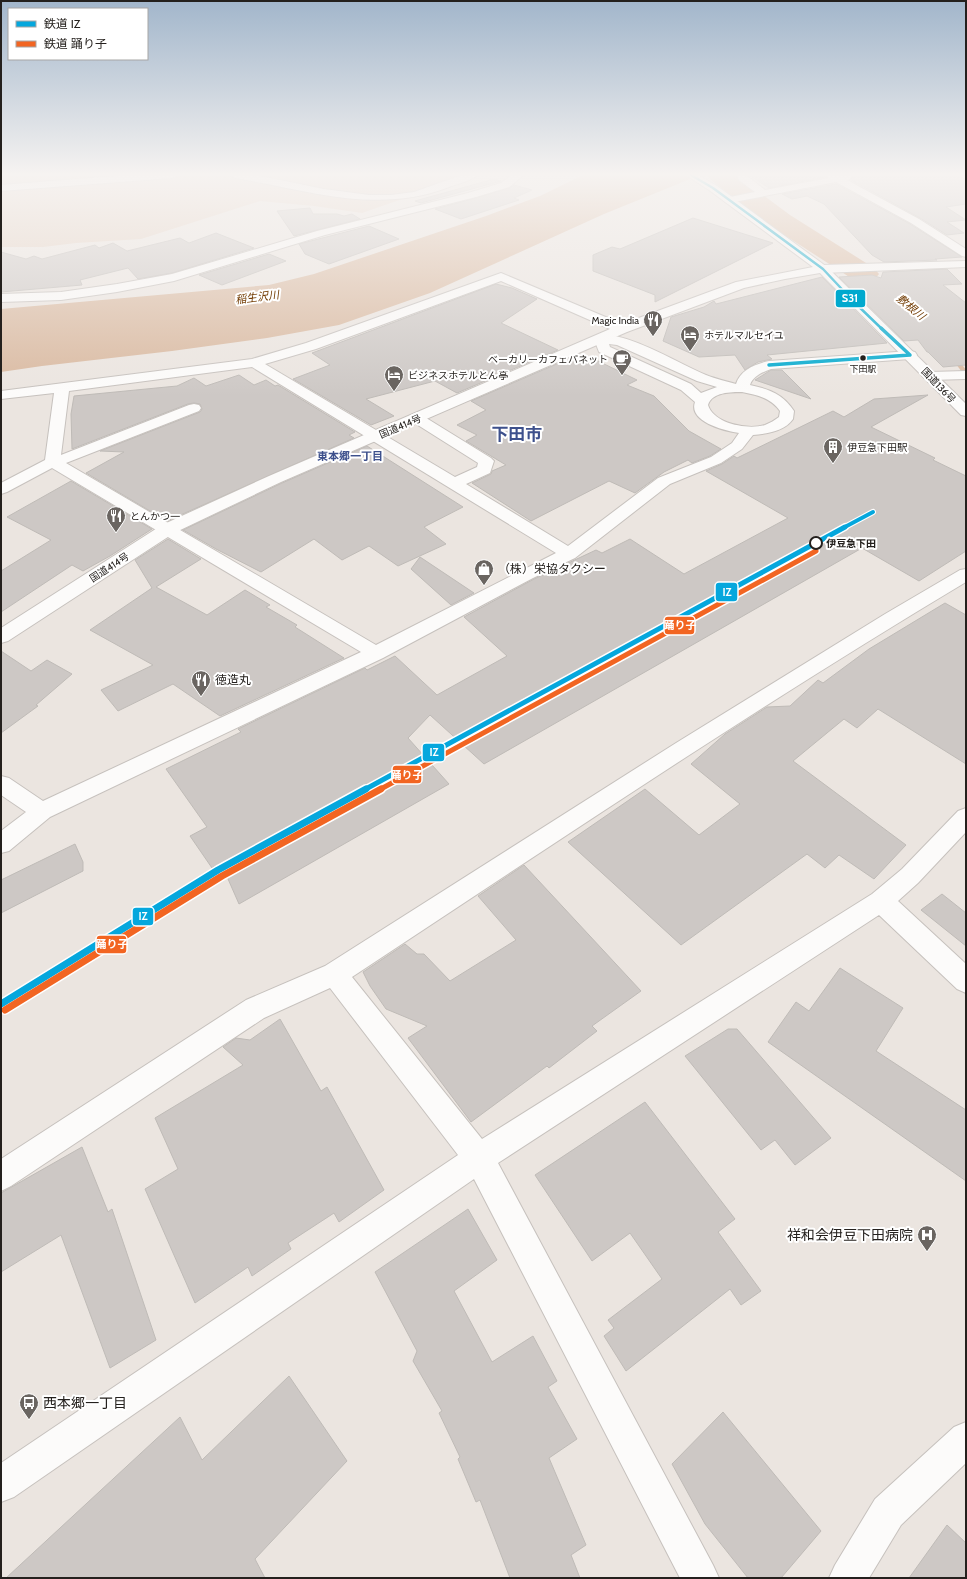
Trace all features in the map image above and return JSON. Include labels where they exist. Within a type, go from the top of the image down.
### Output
[{"type":"main road","points":[[1,298],[60,296],[117,288],[174,277],[269,249]]},
{"type":"main road","name":"国道136号","points":[[796,249],[822,269],[966,412]]},
{"type":"main road","name":"国道414号","points":[[1,637],[168,529],[275,479],[418,419],[622,329],[708,296],[740,286],[785,275],[822,269],[966,264]]},
{"type":"main road","points":[[1,395],[254,363],[311,346],[501,277],[622,329]]},
{"type":"main road","points":[[702,401],[686,387],[604,349],[601,339],[620,341],[702,378],[739,388],[758,390],[772,396],[782,403],[787,411],[786,419],[778,425],[765,429],[749,430],[731,428],[716,422],[703,412],[701,406],[702,401],[706,396],[714,392],[739,388],[745,378],[769,365],[910,355]]},
{"type":"main road","points":[[254,363],[375,437],[455,483],[569,554]]},
{"type":"main road","points":[[930,376],[962,375]]},
{"type":"main road","points":[[52,462],[62,388]]},
{"type":"main road","points":[[1,489],[52,462],[194,408]]},
{"type":"main road","points":[[418,419],[486,461],[484,470],[455,483]]},
{"type":"main road","points":[[1,844],[42,811],[376,653],[527,574],[569,554],[664,481],[716,460],[737,446],[749,430]]},
{"type":"main road","points":[[52,462],[376,653]]},
{"type":"main road","points":[[1,1176],[255,1010],[334,974],[683,748],[892,618],[966,574]]},
{"type":"main road","points":[[1,784],[42,811]]},
{"type":"main road","points":[[1,1484],[479,1158],[881,901],[910,876],[966,817]]},
{"type":"main road","points":[[881,901],[966,981]]},
{"type":"main road","points":[[334,974],[479,1158],[700,1578]]},
{"type":"main road","points":[[848,1578],[888,1512],[966,1439]]},
{"type":"water","name":"稲生沢川","points":[[389,249],[528,249],[430,293],[339,325],[267,338],[1,372],[1,309],[269,285],[314,274]]},
{"type":"building","points":[[81,249],[123,249],[127,251],[136,249],[252,249],[172,273],[138,279],[128,268],[80,280],[82,285],[1,292],[1,252],[26,259],[34,256],[42,259]]},
{"type":"building","points":[[302,249],[372,249],[329,264],[305,254]]},
{"type":"building","points":[[608,249],[762,249],[655,302],[655,295],[593,271],[593,255]]},
{"type":"building","points":[[866,249],[949,249],[962,257],[935,259],[937,260],[884,262],[872,255]]},
{"type":"building","points":[[269,254],[286,261],[222,285],[199,275]]},
{"type":"building","points":[[947,269],[962,284],[943,285],[966,303],[966,365],[943,367],[927,352],[918,340],[904,341],[839,277],[872,275],[881,278],[883,272]]},
{"type":"building","points":[[822,277],[887,343],[767,355],[772,359],[758,362],[745,370],[735,355],[699,357],[663,341],[671,317],[704,307],[714,301],[716,304]]},
{"type":"building","points":[[496,284],[512,288],[537,299],[501,323],[558,350],[457,393],[435,381],[366,399],[394,416],[371,425],[293,379],[330,365],[312,353]]},
{"type":"building","points":[[573,357],[577,359],[596,360],[637,380],[627,385],[654,396],[689,431],[721,449],[710,456],[692,463],[688,460],[664,472],[635,493],[609,481],[531,521],[472,483],[491,474],[492,471],[506,465],[466,441],[477,435],[457,425],[486,410],[471,401]]},
{"type":"building","points":[[771,370],[782,370],[811,399],[755,380]]},
{"type":"building","points":[[239,375],[254,385],[266,380],[275,386],[278,385],[355,432],[349,435],[354,438],[167,521],[86,473],[124,452],[100,451],[200,412],[202,409],[200,404],[188,404],[72,449],[71,414],[74,396],[177,386],[194,378],[206,386]]},
{"type":"building","points":[[928,395],[871,427],[935,458],[933,460],[966,476],[966,551],[919,581],[862,548],[484,764],[430,715],[408,738],[449,784],[239,904],[221,863],[212,868],[190,836],[207,827],[166,769],[241,732],[238,729],[365,668],[367,670],[395,656],[437,695],[507,656],[464,617],[534,579],[596,550],[602,553],[630,539],[684,574],[788,518],[706,471],[722,464],[734,456],[737,458],[833,411],[844,417],[874,399]]},
{"type":"building","points":[[367,446],[463,507],[424,527],[446,544],[398,566],[369,546],[342,560],[314,539],[261,572],[183,530],[282,483]]},
{"type":"building","points":[[71,481],[152,529],[110,556],[83,571],[72,565],[1,612],[1,571],[51,540],[7,517]]},
{"type":"building","points":[[168,539],[201,559],[156,587],[207,615],[245,590],[270,605],[266,607],[297,625],[295,627],[344,658],[220,716],[173,684],[118,711],[101,690],[153,665],[90,630],[152,588],[135,560]]},
{"type":"building","points":[[420,557],[474,593],[451,605],[411,569]]},
{"type":"building","points":[[945,603],[966,615],[966,764],[878,709],[857,728],[844,719],[793,761],[906,845],[874,879],[839,855],[825,868],[807,854],[681,945],[568,842],[645,789],[699,835],[740,804],[691,764],[725,734],[767,707],[790,706],[818,680],[823,683],[869,649]]},
{"type":"building","points":[[1,651],[31,671],[47,660],[72,674],[36,705],[38,706],[1,733]]},
{"type":"building","points":[[75,844],[83,862],[83,871],[1,913],[1,880]]},
{"type":"building","points":[[524,865],[641,991],[592,1026],[597,1031],[549,1068],[547,1066],[471,1122],[408,1038],[427,1026],[386,1009],[370,986],[363,972],[405,944],[417,954],[424,954],[450,981],[516,940],[478,896]]},
{"type":"building","points":[[942,894],[966,913],[966,946],[921,910]]},
{"type":"building","points":[[840,968],[903,1008],[876,1051],[966,1110],[966,1181],[768,1042],[796,1002],[809,1011]]},
{"type":"building","points":[[280,1019],[321,1091],[327,1087],[384,1190],[339,1222],[334,1213],[288,1243],[291,1249],[252,1276],[248,1267],[195,1303],[145,1189],[178,1169],[155,1118],[243,1065],[223,1047],[236,1038],[250,1040]]},
{"type":"building","points":[[728,1029],[737,1029],[831,1138],[795,1165],[775,1140],[761,1150],[685,1056]]},
{"type":"building","points":[[645,1102],[735,1219],[718,1232],[761,1291],[741,1305],[730,1289],[626,1371],[604,1336],[614,1328],[608,1320],[662,1279],[630,1233],[592,1261],[535,1175]]},
{"type":"building","points":[[82,1147],[108,1212],[112,1209],[156,1340],[110,1368],[61,1235],[1,1272],[1,1193]]},
{"type":"building","points":[[468,1209],[497,1260],[454,1291],[492,1362],[533,1336],[557,1381],[548,1387],[577,1439],[549,1458],[586,1545],[571,1555],[580,1578],[510,1578],[480,1500],[476,1502],[458,1459],[460,1457],[439,1413],[442,1411],[413,1361],[417,1351],[375,1272]]},
{"type":"building","points":[[289,1376],[347,1461],[255,1559],[265,1578],[6,1578],[180,1417],[202,1460]]},
{"type":"building","points":[[723,1412],[821,1531],[781,1578],[748,1578],[705,1524],[672,1464]]},
{"type":"building","points":[[947,1525],[966,1543],[966,1578],[909,1578]]},
{"type":"waterway","name":"敷根川","points":[[824,249],[864,274]]},
{"type":"waterway","name":"敷根川","points":[[953,356],[966,374]]},
{"type":"rail line","name":"IZ","points":[[1,1004],[218,870],[873,512]]},
{"type":"rail line","name":"踊り子","points":[[5,1010],[222,876],[816,551]]},
{"type":"transit line","name":"S31","points":[[795,249],[823,269],[854,302],[910,355]]},
{"type":"transit line","name":"S31","points":[[769,365],[910,355]]},
{"type":"place","name":"Magic India","points":[[653,337]]},
{"type":"place","name":"ホテルマルセイユ","points":[[690,352]]},
{"type":"place","name":"下田駅","points":[[863,358]]},
{"type":"place","name":"ベーカリーカフェパネット","points":[[622,376]]},
{"type":"place","name":"ビジネスホテルとん亭","points":[[394,392]]},
{"type":"place","name":"伊豆急下田駅","points":[[833,464]]},
{"type":"place","name":"とんかつ一","points":[[116,533]]},
{"type":"place","name":"伊豆急下田","points":[[816,543]]},
{"type":"place","name":"（株）栄協タクシー","points":[[484,586]]},
{"type":"place","name":"徳造丸","points":[[201,697]]},
{"type":"place","name":"祥和会伊豆下田病院","points":[[927,1252]]},
{"type":"place","name":"西本郷一丁目","points":[[29,1420]]},
{"type":"district","name":"下田市","points":[[517,434]]},
{"type":"district","name":"東本郷一丁目","points":[[350,456]]}]
